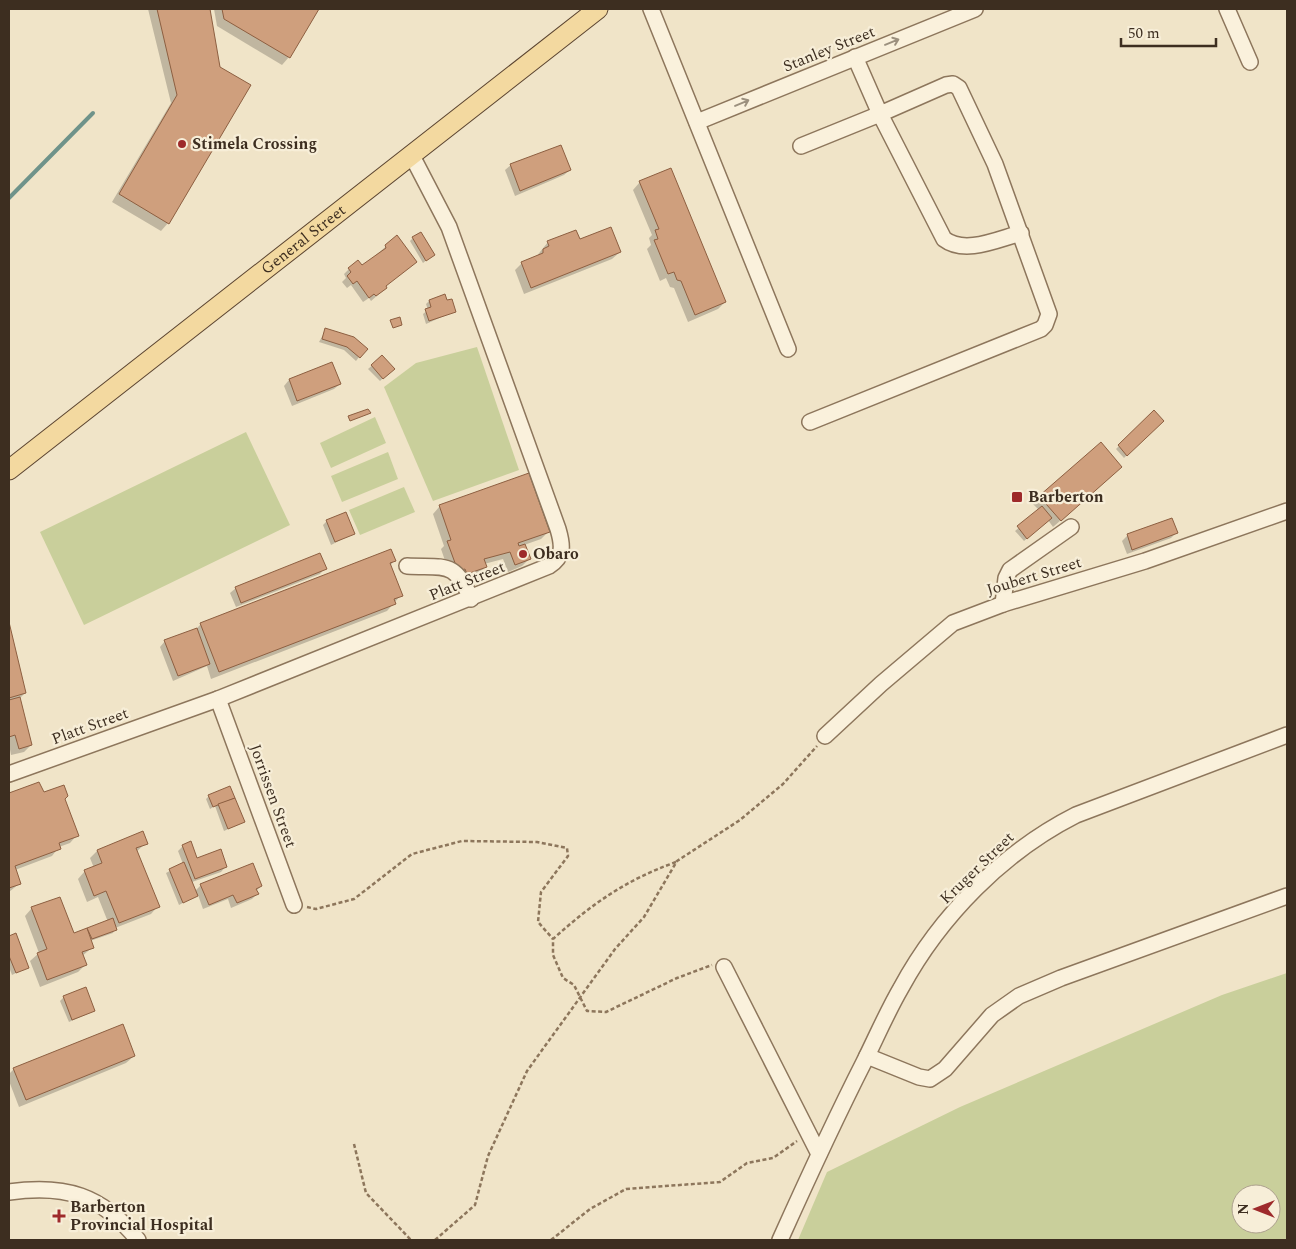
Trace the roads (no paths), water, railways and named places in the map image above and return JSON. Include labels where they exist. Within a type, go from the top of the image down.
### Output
[{"type":"main road","name":"General Street","points":[[9,470],[598,9]]},
{"type":"street","points":[[651,9],[788,349]]},
{"type":"street","name":"Stanley Street","points":[[697,122],[855,57],[954,13],[975,9]]},
{"type":"street","points":[[1227,9],[1250,62]]},
{"type":"street","points":[[855,57],[880,114],[944,239],[952,245],[968,246],[1021,233]]},
{"type":"street","points":[[801,146],[946,86],[957,85],[981,130],[1021,233],[1049,314],[1045,325],[810,422]]},
{"type":"street","name":"Platt Street","points":[[9,774],[218,698],[471,599],[549,566],[559,559],[562,541],[450,227],[411,154]]},
{"type":"street","name":"Joubert Street","points":[[825,736],[881,684],[953,623],[1003,604],[1145,561],[1287,512]]},
{"type":"street","points":[[1003,604],[1005,583],[1010,570],[1070,527]]},
{"type":"street","points":[[407,566],[450,569],[462,579],[471,599]]},
{"type":"street","name":"Jorrissen Street","points":[[218,698],[294,905]]},
{"type":"street","name":"Kruger Street","points":[[780,1240],[819,1154],[901,986],[928,945],[971,893],[1024,846],[1048,829],[1076,815],[1287,735]]},
{"type":"street","points":[[867,1056],[919,1077],[930,1079],[945,1069],[992,1015],[1019,996],[1061,978],[1287,896]]},
{"type":"street","points":[[724,967],[807,1134],[819,1154]]},
{"type":"street","points":[[9,1192],[54,1189],[82,1195],[112,1212],[138,1240]]},
{"type":"waterway","points":[[9,198],[93,113]]},
{"type":"place","name":"Stimela Crossing","points":[[182,144]]},
{"type":"place","name":"Barberton","points":[[1017,497]]},
{"type":"place","name":"Obaro","points":[[523,554]]},
{"type":"place","name":"Barberton Provincial Hospital","points":[[59,1216]]}]
